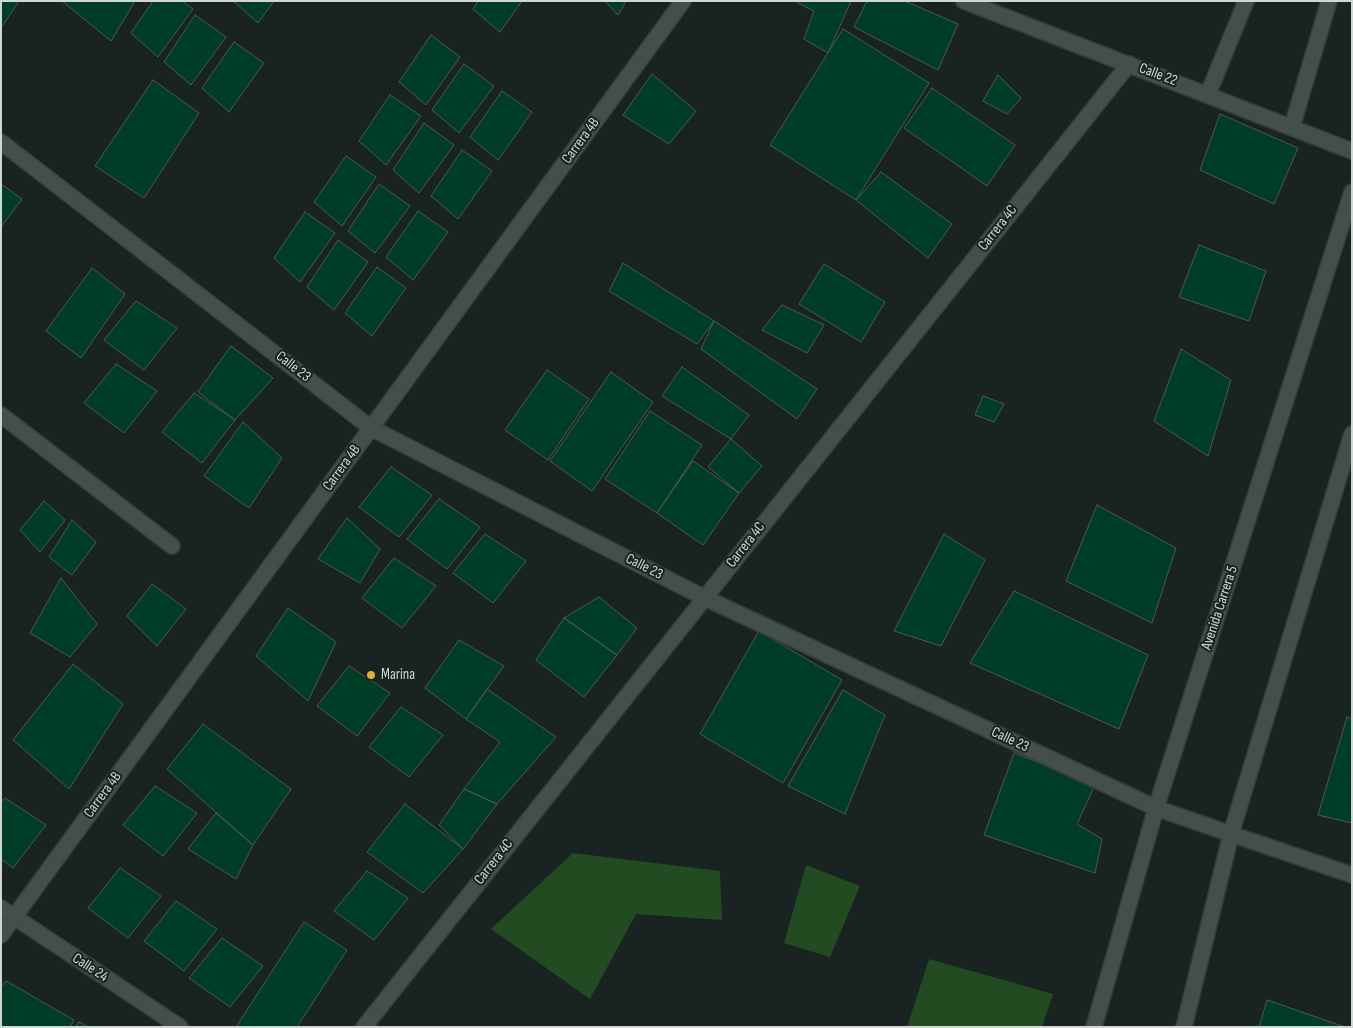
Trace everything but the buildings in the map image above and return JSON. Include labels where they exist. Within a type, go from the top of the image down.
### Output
[{"type":"street","name":"Carrera 4B","points":[[1,935],[683,1]]},
{"type":"street","name":"Calle 22","points":[[964,1],[1352,151]]},
{"type":"street","points":[[1208,94],[1246,1]]},
{"type":"street","points":[[1292,127],[1329,1]]},
{"type":"street","name":"Carrera 4C","points":[[364,1027],[1129,64]]},
{"type":"street","name":"Calle 23","points":[[1,142],[371,428],[705,598],[1156,808],[1352,875]]},
{"type":"street","name":"Avenida Carrera 5","points":[[1094,1027],[1156,808],[1352,192]]},
{"type":"street","points":[[1,415],[172,546]]},
{"type":"street","points":[[1184,1027],[1231,834],[1352,434]]},
{"type":"street","name":"Calle 24","points":[[1,908],[180,1027]]},
{"type":"green space","points":[[573,853],[720,871],[722,920],[636,914],[590,999],[491,929]]},
{"type":"green space","points":[[806,865],[860,886],[830,957],[784,943]]},
{"type":"green space","points":[[929,959],[1053,994],[1042,1027],[907,1027]]},
{"type":"place","name":"Marina","points":[[371,675]]}]
